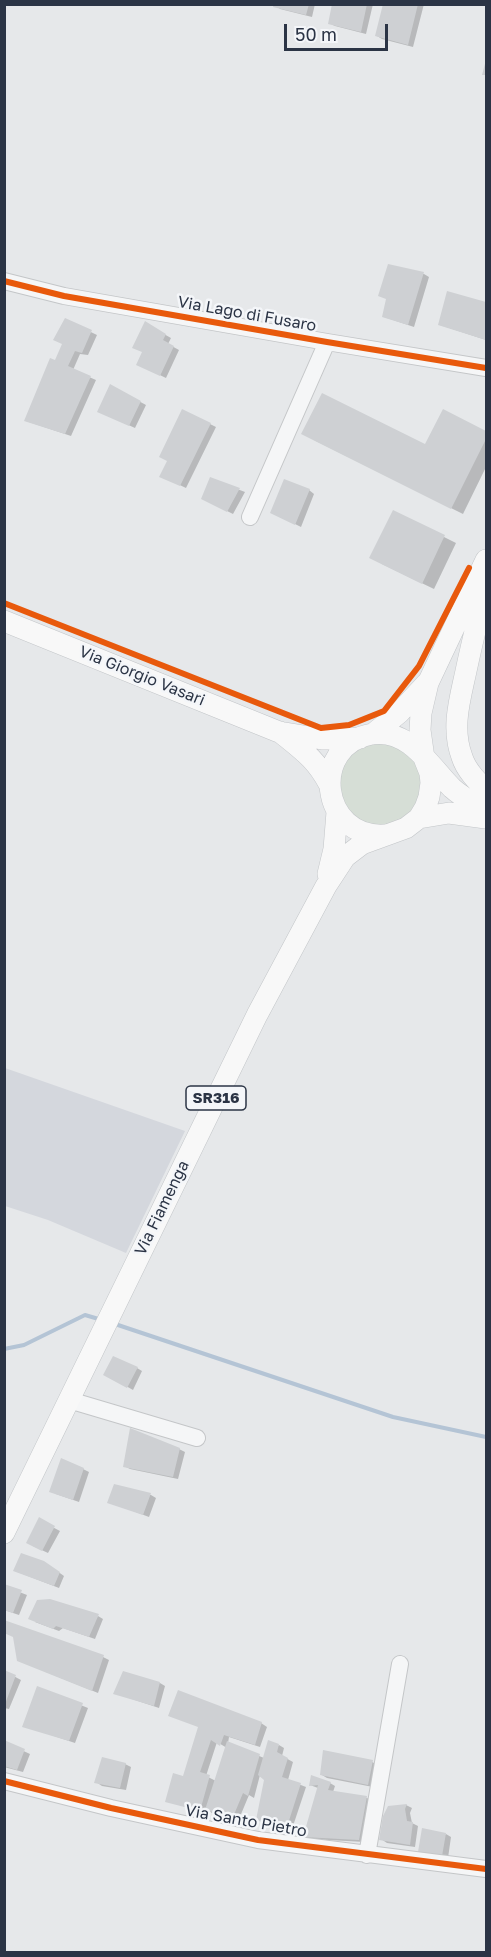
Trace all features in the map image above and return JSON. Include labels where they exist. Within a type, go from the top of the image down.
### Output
[{"type":"main road","points":[[419,818],[429,797],[431,783],[424,758],[420,721],[428,683],[486,560]]},
{"type":"main road","points":[[486,590],[476,624],[457,714],[457,734],[462,758],[475,779],[486,790]]},
{"type":"main road","name":"Via Giorgio Vasari","points":[[4,621],[279,732],[322,739],[367,736]]},
{"type":"main road","points":[[329,784],[338,756],[348,745],[367,736],[399,713],[428,683]]},
{"type":"main road","name":"Via Giorgio Vasari","points":[[279,732],[312,758],[321,768],[329,784]]},
{"type":"main road","points":[[367,736],[387,734],[401,738],[414,747],[454,790],[486,811]]},
{"type":"main road","name":"Via Fiamenga","points":[[326,886],[334,849],[337,812],[331,799],[329,784]]},
{"type":"main road","points":[[337,812],[347,824],[360,831],[375,835],[392,834]]},
{"type":"main road","points":[[419,818],[449,813],[486,818]]},
{"type":"main road","name":"Via Fiamenga","points":[[4,1533],[257,1015],[326,886],[345,857],[362,844],[406,828],[419,818]]},
{"type":"street","name":"Via Lago di Fusaro","points":[[4,281],[64,296],[486,368]]},
{"type":"street","name":"Via Lago di Fusaro","points":[[250,517],[327,342]]},
{"type":"street","points":[[69,1400],[197,1438]]},
{"type":"street","points":[[367,1855],[400,1664]]},
{"type":"street","name":"Via Santo Pietro","points":[[4,1780],[111,1808],[258,1840],[486,1869]]},
{"type":"shaded area","points":[[380,743],[396,746],[409,755],[418,768],[421,784],[418,800],[409,813],[396,822],[380,825],[364,822],[351,813],[342,800],[339,784],[342,768],[351,755],[364,746]]},
{"type":"shaded area","points":[[5,1068],[185,1131],[126,1253],[48,1220],[5,1206]]},
{"type":"building","points":[[274,4],[309,4],[306,15],[273,7]]},
{"type":"building","points":[[332,4],[367,4],[361,32],[328,24]]},
{"type":"building","points":[[383,4],[418,4],[408,45],[375,36]]},
{"type":"building","points":[[486,60],[486,75],[482,75]]},
{"type":"building","points":[[388,264],[424,272],[408,325],[382,317],[386,299],[378,296]]},
{"type":"building","points":[[447,291],[486,302],[486,340],[438,325]]},
{"type":"building","points":[[65,318],[92,330],[82,353],[75,351],[68,366],[91,376],[65,434],[24,421],[50,358],[55,360],[62,344],[53,340]]},
{"type":"building","points":[[145,321],[166,334],[163,340],[174,346],[160,376],[136,365],[142,352],[132,348]]},
{"type":"building","points":[[110,384],[141,401],[129,426],[97,412]]},
{"type":"building","points":[[322,393],[425,444],[443,409],[486,431],[486,439],[451,509],[301,434]]},
{"type":"building","points":[[182,409],[211,423],[180,486],[159,477],[167,461],[159,457]]},
{"type":"building","points":[[210,477],[240,488],[227,512],[201,499]]},
{"type":"building","points":[[284,479],[310,489],[295,525],[270,513]]},
{"type":"building","points":[[393,510],[445,535],[422,584],[369,558]]},
{"type":"building","points":[[113,1356],[138,1367],[127,1388],[103,1375]]},
{"type":"building","points":[[130,1428],[180,1448],[173,1477],[123,1467]]},
{"type":"building","points":[[61,1458],[84,1468],[73,1500],[49,1492]]},
{"type":"building","points":[[114,1484],[151,1493],[143,1515],[107,1503]]},
{"type":"building","points":[[39,1517],[55,1526],[42,1551],[26,1543]]},
{"type":"building","points":[[21,1553],[44,1561],[60,1572],[54,1586],[13,1571]]},
{"type":"building","points":[[4,1584],[22,1590],[13,1613],[4,1610]]},
{"type":"building","points":[[50,1599],[99,1614],[89,1637],[56,1626],[53,1629],[28,1619],[37,1600]]},
{"type":"building","points":[[4,1620],[104,1655],[92,1691],[17,1661],[13,1637],[4,1633]]},
{"type":"building","points":[[4,1670],[16,1675],[5,1704],[4,1704]]},
{"type":"building","points":[[123,1671],[160,1682],[154,1706],[113,1694]]},
{"type":"building","points":[[37,1686],[83,1703],[69,1741],[22,1727]]},
{"type":"building","points":[[178,1690],[262,1722],[255,1745],[224,1735],[220,1746],[211,1740],[200,1772],[210,1775],[200,1811],[165,1802],[173,1773],[183,1776],[198,1727],[168,1716]]},
{"type":"building","points":[[4,1740],[25,1749],[17,1770],[4,1766]]},
{"type":"building","points":[[268,1740],[279,1744],[277,1752],[288,1758],[282,1777],[301,1783],[286,1830],[256,1820],[264,1780],[258,1775]]},
{"type":"building","points":[[227,1741],[260,1754],[248,1796],[243,1793],[233,1817],[205,1810]]},
{"type":"building","points":[[323,1750],[373,1760],[368,1785],[320,1775]]},
{"type":"building","points":[[102,1757],[126,1763],[120,1788],[94,1783]]},
{"type":"building","points":[[311,1775],[331,1782],[328,1790],[367,1796],[359,1840],[303,1837],[318,1785],[309,1786]]},
{"type":"building","points":[[407,1804],[405,1809],[407,1821],[413,1822],[410,1845],[379,1840],[383,1816],[388,1806]]},
{"type":"building","points":[[422,1828],[446,1833],[442,1856],[418,1852]]},
{"type":"waterway","points":[[4,1349],[24,1345],[85,1315],[102,1320]]},
{"type":"waterway","points":[[115,1324],[393,1417],[486,1437]]},
{"type":"cycle path","points":[[4,281],[64,296],[486,368]]},
{"type":"cycle path","points":[[4,603],[321,728],[349,725],[384,711],[419,666],[469,568]]},
{"type":"cycle path","points":[[4,1781],[111,1808],[258,1840],[486,1869]]}]
